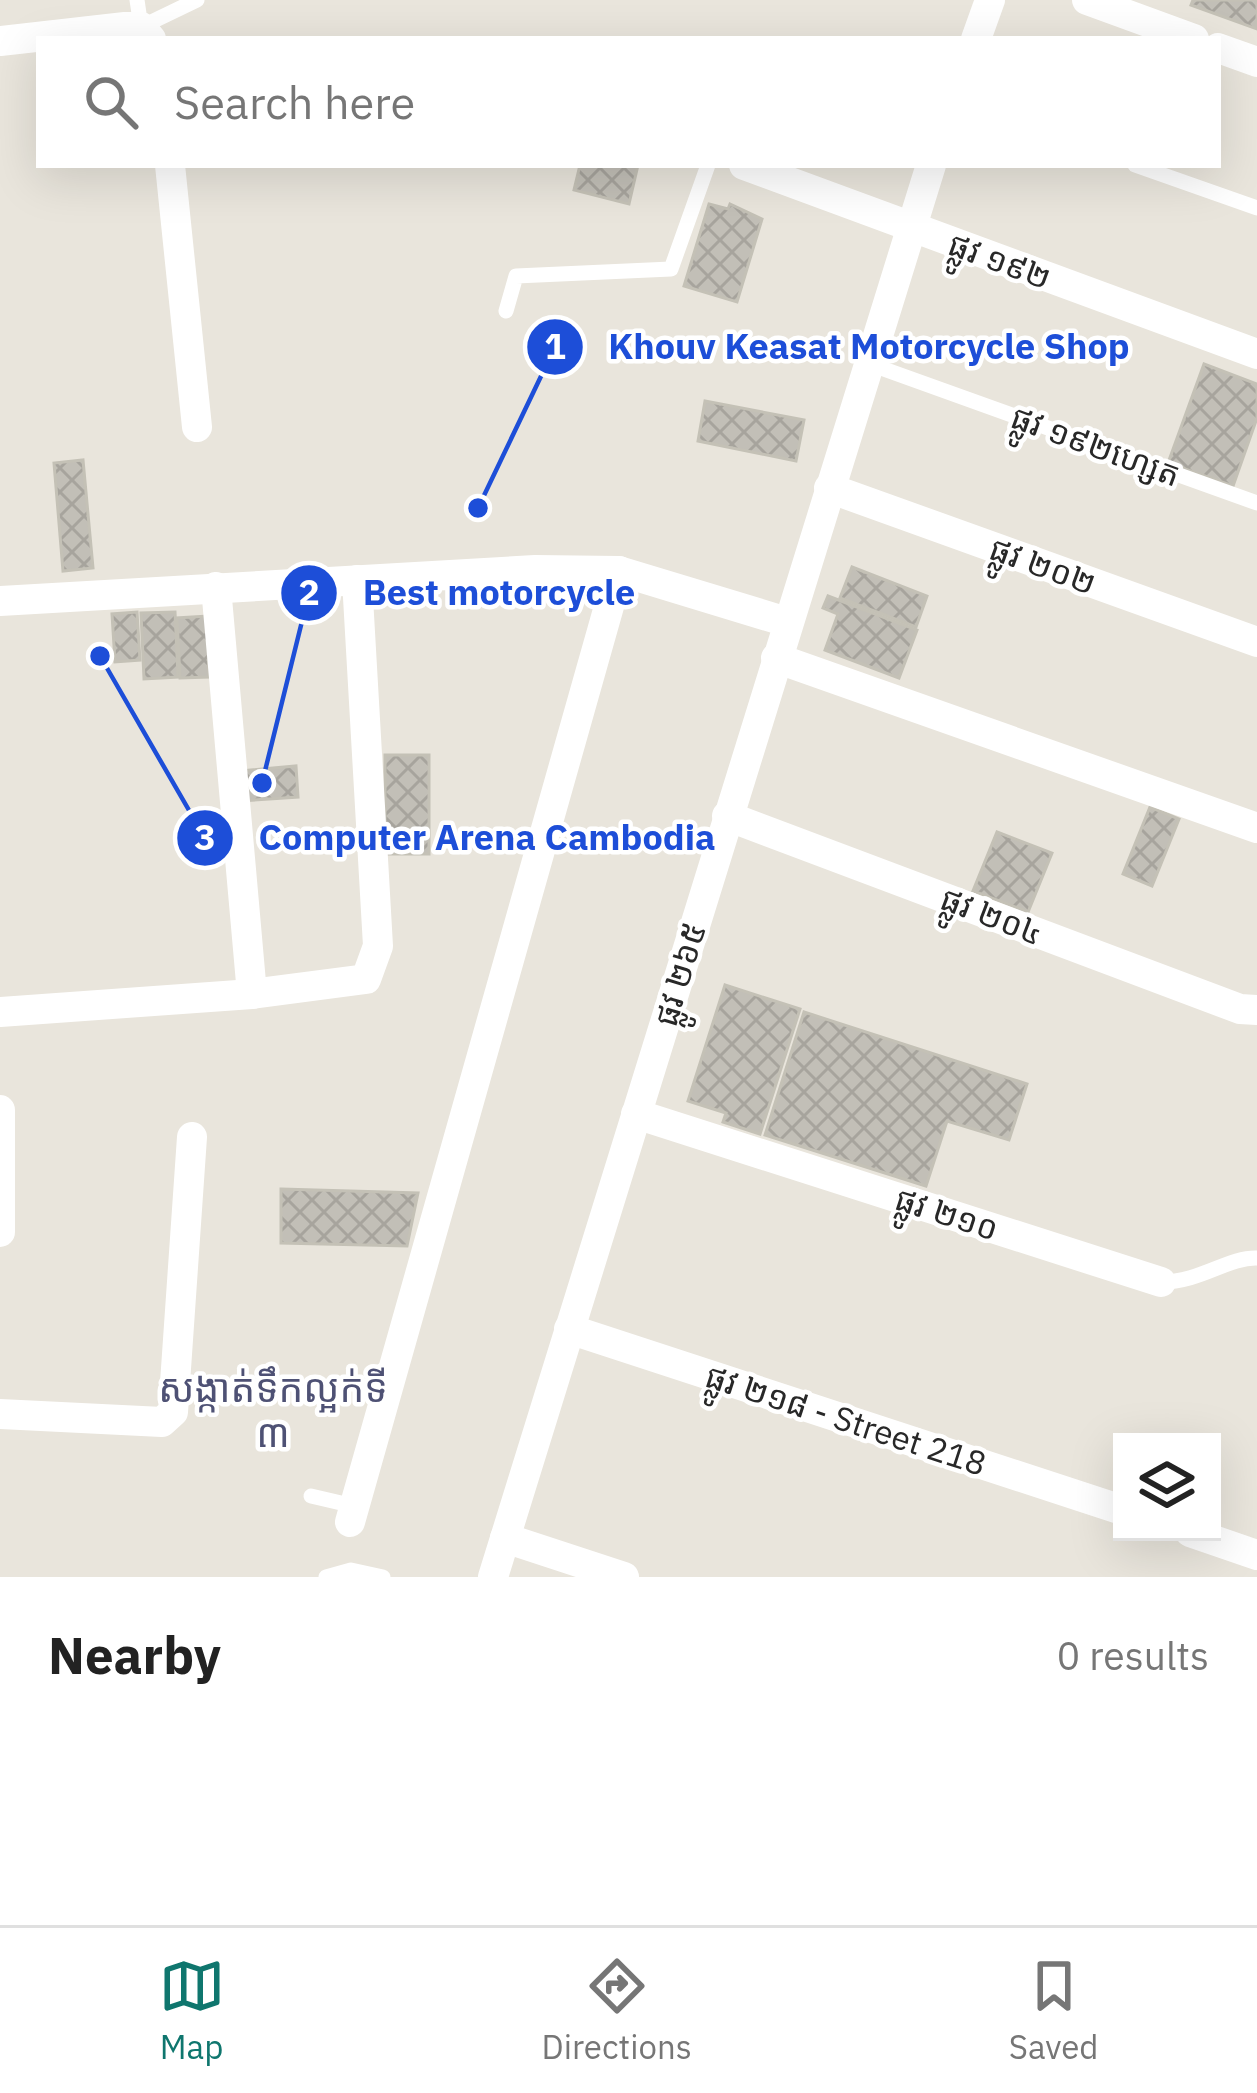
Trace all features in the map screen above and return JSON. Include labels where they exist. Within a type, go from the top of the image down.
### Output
[{"type":"street","points":[[977,36],[990,0]]},
{"type":"street","points":[[1087,0],[1186,36]]},
{"type":"street","points":[[0,40],[143,22]]},
{"type":"street","points":[[1221,49],[1257,62]]},
{"type":"street","points":[[170,168],[196,427]]},
{"type":"street","name":"ផ្លូវ ១៩២","points":[[752,168],[1257,354]]},
{"type":"street","name":"ផ្លូវ ២៦៥","points":[[493,1577],[930,168]]},
{"type":"street","name":"ផ្លូវ ២០២","points":[[829,488],[1257,642]]},
{"type":"street","points":[[352,1514],[619,572]]},
{"type":"street","points":[[0,601],[357,580],[619,572],[787,622]]},
{"type":"street","points":[[0,1012],[344,986],[366,979],[378,946],[357,580]]},
{"type":"street","points":[[216,587],[251,994]]},
{"type":"street","points":[[776,658],[1257,828]]},
{"type":"street","name":"ផ្លូវ ២០៤","points":[[728,816],[1240,1009],[1257,1010]]},
{"type":"street","points":[[0,1110],[0,1232]]},
{"type":"street","name":"ផ្លូវ ២១០","points":[[636,1114],[1160,1282]]},
{"type":"street","points":[[0,1414],[162,1422],[173,1412],[192,1137]]},
{"type":"street","name":"ផ្លូវ ២១៨ - Street 218","points":[[569,1329],[1113,1507]]},
{"type":"street","points":[[505,1538],[624,1577]]},
{"type":"street","points":[[1216,1541],[1257,1555]]},
{"type":"lane","points":[[143,22],[196,0]]},
{"type":"lane","points":[[506,311],[516,276],[671,269],[707,168]]},
{"type":"lane","points":[[1144,168],[1257,208]]},
{"type":"lane","name":"ផ្លូវ ១៩២ហ្សេត","points":[[867,363],[1257,503]]},
{"type":"lane","name":"ផ្លូវ ២១០","points":[[1160,1282],[1190,1282],[1244,1258],[1257,1258]]},
{"type":"lane","points":[[311,1496],[352,1514]]},
{"type":"lane","points":[[326,1577],[351,1570],[383,1577]]},
{"type":"building","points":[[1193,0],[1257,0],[1257,29],[1191,5]]},
{"type":"building","points":[[579,168],[637,168],[629,204],[574,190]]},
{"type":"building","points":[[709,204],[728,209],[730,204],[762,219],[737,302],[684,286]]},
{"type":"building","points":[[1204,364],[1257,384],[1257,418],[1233,486],[1168,463]]},
{"type":"building","points":[[705,401],[804,420],[796,461],[698,441]]},
{"type":"building","points":[[83,460],[93,568],[63,571],[54,463]]},
{"type":"building","points":[[852,567],[927,596],[916,627],[840,598]]},
{"type":"building","points":[[828,596],[917,630],[899,678],[825,650],[838,614],[823,608]]},
{"type":"building","points":[[137,612],[140,660],[115,662],[112,614]]},
{"type":"building","points":[[175,612],[178,677],[144,679],[141,613]]},
{"type":"building","points":[[207,616],[209,677],[180,678],[177,618]]},
{"type":"building","points":[[385,755],[429,755],[429,854],[385,854]]},
{"type":"building","points":[[296,766],[298,797],[241,801],[239,771]]},
{"type":"building","points":[[1150,807],[1179,819],[1152,886],[1123,874]]},
{"type":"building","points":[[997,832],[1052,853],[1028,912],[973,891]]},
{"type":"building","points":[[725,985],[800,1009],[760,1134],[723,1122],[726,1113],[688,1101]]},
{"type":"building","points":[[804,1012],[1027,1084],[1009,1140],[947,1121],[926,1186],[765,1135]]},
{"type":"building","points":[[281,1189],[418,1193],[407,1246],[281,1243]]},
{"type":"place","name":"Khouv Keasat Motorcycle Shop","points":[[478,508]]},
{"type":"place","name":"Computer Arena Cambodia","points":[[100,656]]},
{"type":"place","name":"Best motorcycle","points":[[262,783]]},
{"type":"district","name":"សង្កាត់ទឹកល្អក់ទី ៣","points":[[273,1410]]}]
